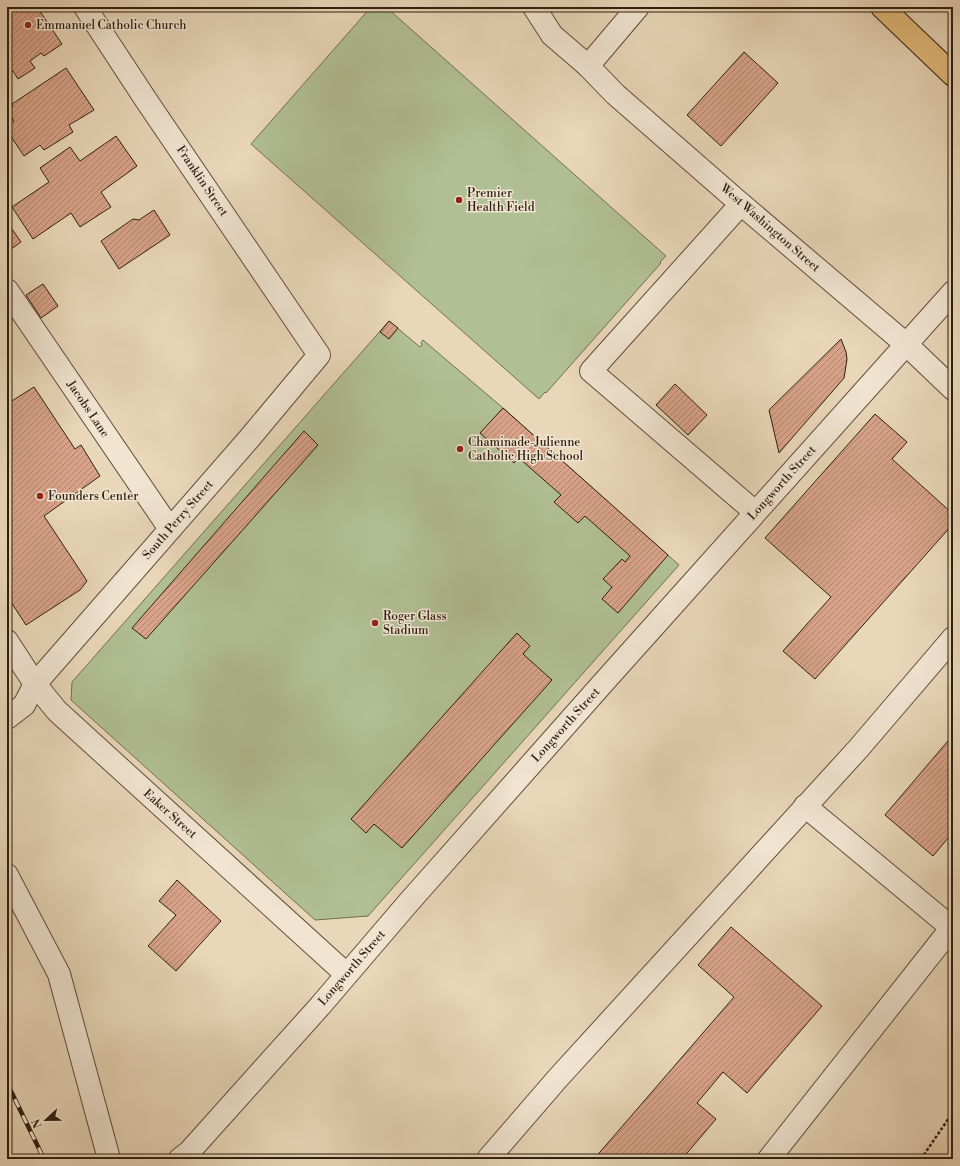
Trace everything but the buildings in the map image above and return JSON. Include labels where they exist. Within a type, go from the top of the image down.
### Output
[{"type":"highway","points":[[882,7],[953,75]]},
{"type":"street","name":"Franklin Street","points":[[85,7],[146,100],[319,355]]},
{"type":"street","name":"West Washington Street","points":[[534,7],[552,36],[588,66],[615,94],[741,204],[907,345],[953,389]]},
{"type":"street","points":[[588,66],[638,7]]},
{"type":"street","points":[[741,204],[591,371],[756,512]]},
{"type":"street","name":"Jacobs Lane","points":[[7,290],[170,529]]},
{"type":"street","name":"Longworth Street","points":[[185,1158],[315,1012],[346,974],[953,292]]},
{"type":"street","name":"South Perry Street","points":[[7,718],[24,705],[36,684],[248,440],[319,355]]},
{"type":"street","points":[[488,1159],[558,1078],[858,749],[953,638]]},
{"type":"street","name":"Eaker Street","points":[[7,641],[36,684],[57,711],[346,974]]},
{"type":"street","points":[[769,1159],[952,927],[806,806]]},
{"type":"street","points":[[7,875],[59,974],[109,1159]]},
{"type":"path","points":[[921,1159],[953,1112]]},
{"type":"green space","name":"Premier Health Field","points":[[371,7],[386,7],[666,256],[546,393],[545,392],[539,399],[251,144]]},
{"type":"green space","name":"Roger Glass Stadium","points":[[389,321],[420,347],[423,340],[503,408],[679,565],[368,916],[315,920],[71,700],[72,682]]},
{"type":"railway","points":[[7,1083],[44,1159]]},
{"type":"place","name":"Emmanuel Catholic Church","points":[[28,25]]},
{"type":"place","name":"Premier Health Field","points":[[459,200]]},
{"type":"place","name":"Chaminade-Julienne Catholic High School","points":[[460,449]]},
{"type":"place","name":"Founders Center","points":[[40,496]]},
{"type":"place","name":"Roger Glass Stadium","points":[[375,623]]}]
